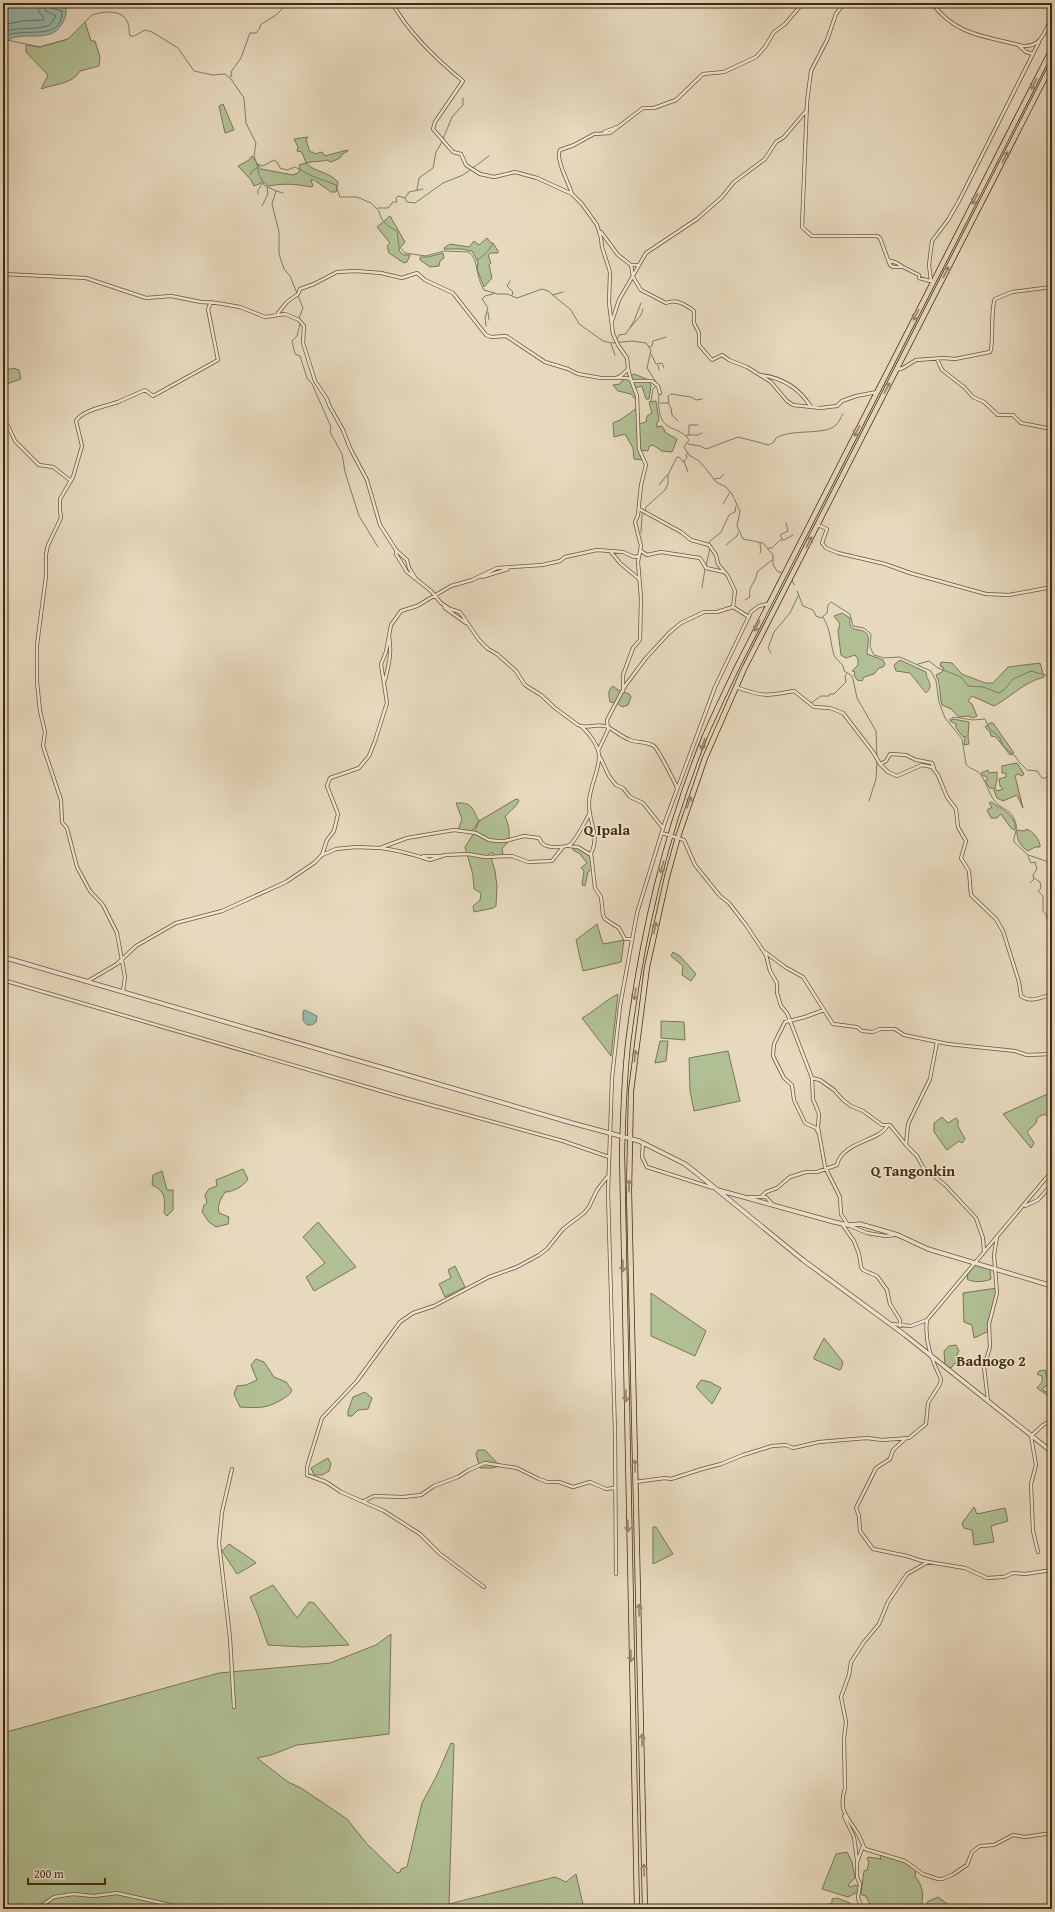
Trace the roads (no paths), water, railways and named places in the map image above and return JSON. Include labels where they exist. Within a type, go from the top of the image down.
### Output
[{"type":"highway","points":[[637,1909],[622,1205],[622,1136],[628,1045],[634,1000],[649,921],[671,836],[705,736],[736,667],[877,392],[931,283],[1052,49]]},
{"type":"highway","points":[[645,1909],[629,1137],[636,1041],[647,968],[657,918],[678,837],[705,758],[736,687],[1052,64]]},
{"type":"street","points":[[392,3],[404,24],[438,59],[463,81],[435,122],[433,129],[453,152],[461,154],[466,165],[480,174],[494,177],[515,172],[547,181],[572,194],[582,204],[604,238],[618,255],[630,265],[638,265]]},
{"type":"street","points":[[572,194],[565,173],[560,165],[558,152],[594,134],[610,133],[643,108],[654,108],[676,100],[704,74],[724,72],[756,57],[765,47],[774,32],[785,24],[802,4],[810,3]]},
{"type":"street","points":[[844,3],[836,14],[827,40],[812,67],[807,110],[802,227],[812,236],[877,236],[880,238],[887,260],[893,267],[903,268],[919,274],[919,278],[931,283]]},
{"type":"street","points":[[932,3],[946,19],[963,31],[1017,45],[1031,46],[1039,42]]},
{"type":"street","points":[[931,283],[928,265],[932,242],[948,220],[959,201],[1052,18]]},
{"type":"street","points":[[1017,45],[1026,52],[1033,54]]},
{"type":"street","points":[[611,321],[619,300],[633,277],[638,265],[649,250],[697,220],[722,197],[734,182],[765,159],[776,142],[784,137],[807,110]]},
{"type":"street","points":[[597,225],[603,254],[610,272],[609,303],[611,321],[616,341],[627,358],[628,368],[637,396],[639,449],[646,465],[641,485],[638,515],[635,522],[640,543],[639,556],[642,598],[640,640],[633,648],[623,675],[623,691]]},
{"type":"street","points":[[887,260],[897,263],[903,268]]},
{"type":"street","points":[[630,265],[633,277],[641,290],[666,303],[671,301],[681,303],[694,311],[694,323],[699,332],[699,345],[712,360],[722,355],[729,360],[747,367],[775,386],[790,403],[821,408],[837,406],[842,401],[856,396],[877,392]]},
{"type":"street","points":[[278,314],[287,302],[298,294],[300,289],[314,284],[337,272],[356,271],[382,273],[402,278],[418,273],[425,280],[453,293],[486,335],[492,337],[506,336],[545,362],[568,369],[578,374],[632,381],[652,381],[658,386],[660,393]]},
{"type":"street","points":[[3,274],[86,278],[146,298],[171,296],[211,302],[240,307],[265,316],[278,314],[292,317],[303,323],[303,343],[315,381],[327,399],[343,430],[350,448],[368,480],[380,526],[396,550],[407,560],[410,570],[417,582]]},
{"type":"street","points":[[896,370],[903,368],[916,360],[936,358],[955,359],[990,352],[992,348],[991,326],[995,299],[1012,292],[1052,287]]},
{"type":"street","points":[[123,991],[125,977],[117,933],[103,905],[90,891],[76,867],[67,828],[62,822],[61,800],[43,746],[45,732],[40,711],[37,682],[36,645],[45,588],[48,545],[62,518],[60,499],[71,481],[82,446],[76,421],[77,418],[145,390],[153,396],[218,360],[208,309],[211,302]]},
{"type":"street","points":[[936,358],[942,370],[964,387],[973,397],[984,402],[998,415],[1013,415],[1024,424],[1052,429]]},
{"type":"street","points":[[616,379],[628,368]]},
{"type":"street","points":[[759,374],[777,377],[790,385],[804,395],[811,407]]},
{"type":"street","points":[[3,421],[8,426],[15,441],[39,464],[53,467],[71,481]]},
{"type":"street","points":[[639,508],[681,532],[691,540],[709,545],[716,555],[718,564],[725,572],[735,591],[733,607]]},
{"type":"street","points":[[817,525],[826,528],[827,531],[822,543],[824,547],[832,551],[885,564],[967,590],[986,594],[1009,595],[1052,586]]},
{"type":"street","points":[[396,550],[396,554],[407,572],[417,582],[435,595],[445,608],[460,618],[488,649],[497,654],[516,671],[525,685],[541,695],[555,708],[590,734],[609,776],[616,785],[623,788],[630,797],[643,803],[663,828]]},
{"type":"street","points":[[322,855],[328,840],[334,831],[338,812],[327,786],[330,778],[359,768],[369,756],[387,703],[381,664],[386,652],[389,633],[394,619],[401,611],[417,606],[451,586],[472,580],[493,570],[542,565],[560,561],[565,557],[597,550],[623,552],[634,557],[639,556]]},
{"type":"street","points":[[640,550],[647,555],[661,552],[700,558],[706,568],[725,572]]},
{"type":"street","points":[[611,552],[620,563],[640,580]]},
{"type":"street","points":[[616,1574],[614,1488],[615,1425],[609,1157],[612,1078],[620,1006],[637,913],[663,828],[715,687],[749,617],[758,606],[768,604]]},
{"type":"street","points":[[598,751],[608,727],[607,720],[623,691],[646,658],[670,632],[682,623],[704,612],[717,612],[733,607],[749,617]]},
{"type":"street","points":[[384,681],[390,662],[391,648],[389,633]]},
{"type":"street","points":[[736,687],[759,695],[772,695],[794,691],[798,693],[810,706],[837,710],[843,713],[873,752],[880,764],[888,772],[897,776],[922,765],[932,766],[935,770]]},
{"type":"street","points":[[581,727],[593,725],[608,727],[628,739],[648,743],[657,748],[665,766],[676,783],[677,790]]},
{"type":"street","points":[[880,764],[886,761],[890,754],[906,755],[916,760],[932,763],[947,797],[956,809],[958,827],[966,841],[961,858],[969,871],[971,895],[996,919],[1003,931],[1022,996],[1029,1000],[1034,1000],[1039,996],[1052,995]]},
{"type":"street","points":[[600,756],[589,800],[595,838],[591,855],[595,888],[600,898],[604,917],[619,928],[625,939],[632,939]]},
{"type":"street","points":[[569,846],[587,820],[590,812]]},
{"type":"street","points":[[380,848],[407,838],[454,830],[476,833],[489,840],[496,841],[505,841],[524,836],[537,836],[545,846],[578,847],[591,855]]},
{"type":"street","points":[[662,833],[684,840],[695,865],[714,886],[720,896],[729,903],[766,955],[770,971],[777,983],[777,993],[782,1006],[787,1013],[812,1078],[813,1099],[818,1108],[820,1118],[818,1127],[826,1169],[838,1190],[840,1197],[840,1211],[848,1225]]},
{"type":"street","points":[[87,981],[109,970],[136,946],[176,923],[222,912],[261,894],[306,869],[322,855],[336,849],[356,847],[394,849],[411,855],[422,856],[468,854],[485,857],[512,856],[528,862],[548,862],[553,861],[563,846]]},
{"type":"street","points":[[762,951],[803,977],[833,1024],[838,1026],[857,1027],[862,1032],[873,1032],[880,1029],[895,1030],[904,1035],[937,1042],[1015,1051],[1027,1055],[1052,1054]]},
{"type":"street","points":[[3,957],[610,1133],[629,1137],[644,1143],[684,1164],[803,1260],[887,1322],[1052,1452]]},
{"type":"street","points":[[3,980],[405,1098],[563,1141],[609,1157]]},
{"type":"street","points":[[820,1136],[816,1128],[805,1123],[794,1100],[792,1085],[784,1078],[773,1056],[774,1044],[784,1024],[790,1021],[805,1018],[824,1010]]},
{"type":"street","points":[[906,1144],[908,1124],[930,1079],[937,1042]]},
{"type":"street","points":[[812,1078],[820,1080],[834,1090],[851,1106],[863,1111],[882,1124],[892,1126],[917,1156],[922,1167],[945,1184],[976,1218],[983,1238],[984,1251]]},
{"type":"street","points":[[762,1196],[766,1192],[777,1188],[790,1177],[806,1172],[817,1172],[837,1165],[840,1157],[850,1148],[879,1134],[888,1125]]},
{"type":"street","points":[[644,1143],[642,1157],[647,1167],[704,1184],[715,1189],[842,1224],[860,1224],[898,1235],[928,1249],[1052,1286]]},
{"type":"street","points":[[887,1322],[900,1326],[916,1326],[928,1320],[1052,1171]]},
{"type":"street","points":[[484,1587],[439,1553],[420,1534],[384,1511],[341,1492],[326,1482],[308,1475],[307,1467],[320,1424],[325,1414],[357,1381],[400,1322],[413,1313],[434,1306],[489,1277],[517,1267],[539,1255],[547,1249],[563,1229],[589,1208],[597,1190],[609,1176]]},
{"type":"street","points":[[1023,1206],[1038,1200],[1052,1184]]},
{"type":"street","points":[[744,1197],[762,1196],[768,1198],[773,1205]]},
{"type":"street","points":[[842,1224],[854,1241],[860,1254],[861,1267],[863,1270],[877,1276],[887,1290],[892,1308],[900,1320],[900,1326]]},
{"type":"street","points":[[988,1402],[984,1367],[990,1347],[989,1324],[997,1292],[994,1255],[997,1236]]},
{"type":"street","points":[[636,1482],[676,1478],[772,1446],[786,1445],[793,1448],[813,1442],[866,1438],[882,1440],[914,1436],[926,1424],[928,1403],[941,1382],[926,1333],[928,1320]]},
{"type":"street","points":[[1031,1436],[1043,1425],[1052,1420]]},
{"type":"street","points":[[1031,1436],[1036,1465],[1031,1484],[1033,1531],[1038,1552]]},
{"type":"street","points":[[906,1438],[893,1450],[890,1459],[876,1468],[856,1508],[859,1516],[860,1531],[876,1550],[928,1562],[965,1568],[987,1578],[1000,1577],[1013,1573],[1024,1574],[1052,1570]]},
{"type":"street","points":[[364,1501],[374,1496],[404,1497],[421,1495],[434,1486],[458,1477],[485,1463],[517,1468],[532,1477],[547,1482],[559,1482],[573,1487],[590,1482],[598,1484],[606,1489],[614,1488]]},
{"type":"street","points":[[232,1468],[222,1512],[219,1543],[230,1638],[234,1707]]},
{"type":"street","points":[[862,1909],[858,1898],[860,1884],[857,1877],[856,1844],[844,1813],[842,1795],[845,1788],[844,1739],[846,1722],[841,1697],[849,1675],[851,1662],[864,1642],[879,1624],[888,1602],[907,1574],[928,1562]]},
{"type":"street","points":[[844,1813],[867,1850],[885,1854],[893,1859],[905,1861],[916,1870],[938,1879],[946,1878],[967,1865],[972,1852],[980,1846],[994,1845],[1013,1835],[1025,1837],[1052,1832]]},
{"type":"street","points":[[853,1834],[862,1842]]},
{"type":"street","points":[[857,1862],[863,1845]]},
{"type":"street","points":[[37,1909],[54,1897],[73,1894],[94,1896],[117,1893],[188,1909]]},
{"type":"water","points":[[3,3],[51,3],[55,6],[63,5],[66,7],[66,14],[62,24],[56,31],[41,36],[16,37],[3,45]]},
{"type":"water","points":[[305,1010],[317,1016],[316,1022],[312,1025],[307,1025],[303,1020],[303,1011]]},
{"type":"waterway","points":[[230,76],[232,76],[231,72],[241,58],[250,33],[256,33],[260,28],[260,25],[276,15],[288,3]]},
{"type":"waterway","points":[[7,40],[40,47],[68,39],[92,15],[107,12],[122,15],[126,18],[128,23],[130,36],[134,36],[145,30],[152,32],[178,48],[194,71],[213,75],[225,74],[231,79],[244,98],[246,123],[256,143],[254,156],[257,164],[263,166],[274,160],[280,168],[287,170],[295,167],[312,176],[336,185],[340,197],[357,197],[371,203],[379,211],[381,218],[385,223],[397,231],[399,246],[405,253],[426,256],[444,251],[469,252],[476,264],[479,279],[484,290],[497,294],[507,294],[517,298],[542,289],[548,291],[571,310],[579,324],[603,341],[611,343],[632,341],[646,343],[651,350],[647,368],[658,385]]},
{"type":"waterway","points":[[443,139],[452,117],[463,105],[463,98]]},
{"type":"waterway","points":[[417,190],[419,178],[433,168],[436,152],[442,142]]},
{"type":"waterway","points":[[378,208],[388,208],[393,202],[397,202],[396,198],[398,196],[405,198],[407,202],[415,203],[443,183],[463,175],[489,156]]},
{"type":"waterway","points":[[257,164],[259,174],[264,185],[276,191],[272,204],[279,232],[279,254],[284,269],[290,276],[303,308],[299,318],[301,320],[297,336],[292,341],[295,354],[300,356],[307,378],[312,384],[331,427],[330,432],[342,454],[345,472],[359,516],[378,547]]},
{"type":"waterway","points":[[250,175],[252,171],[257,168]]},
{"type":"waterway","points":[[258,194],[258,190],[262,184]]},
{"type":"waterway","points":[[262,206],[268,194],[267,187]]},
{"type":"waterway","points":[[405,198],[409,192],[423,189]]},
{"type":"waterway","points":[[276,191],[283,193]]},
{"type":"waterway","points":[[476,260],[483,256],[492,245]]},
{"type":"waterway","points":[[510,281],[507,286],[513,292],[512,295]]},
{"type":"waterway","points":[[486,326],[485,318],[488,308],[482,299],[485,296],[493,294],[494,292]]},
{"type":"waterway","points":[[553,295],[563,292]]},
{"type":"waterway","points":[[617,339],[619,335],[626,334],[634,321],[641,303]]},
{"type":"waterway","points":[[631,327],[641,315],[643,309]]},
{"type":"waterway","points":[[488,312],[489,320]]},
{"type":"waterway","points":[[649,347],[652,346],[653,341],[666,337]]},
{"type":"waterway","points":[[611,344],[615,355]]},
{"type":"waterway","points":[[651,354],[656,364],[662,363],[664,368]]},
{"type":"waterway","points":[[658,365],[659,370]]},
{"type":"waterway","points":[[651,401],[653,389],[657,385]]},
{"type":"waterway","points":[[659,394],[659,412],[662,420],[665,424],[687,437],[689,440],[684,447],[689,455],[699,461],[716,482],[726,487],[732,494],[740,511],[737,526],[743,539],[763,543],[773,555],[773,565],[778,572],[781,572]]},
{"type":"waterway","points":[[660,403],[669,403],[668,396],[671,394],[691,397],[696,400],[702,399]]},
{"type":"waterway","points":[[668,403],[671,408],[672,415],[678,421]]},
{"type":"waterway","points":[[688,444],[700,446],[706,449],[738,437],[769,445],[774,442],[776,438],[783,435],[831,428],[837,424],[843,414]]},
{"type":"waterway","points":[[686,436],[689,434],[689,425],[698,425]]},
{"type":"waterway","points":[[688,435],[698,435],[702,433]]},
{"type":"waterway","points":[[641,533],[642,515],[646,507],[665,490],[668,484],[668,475],[677,457],[679,457],[683,462],[687,458],[686,455],[688,452]]},
{"type":"waterway","points":[[684,461],[688,472]]},
{"type":"waterway","points":[[714,479],[720,478],[724,474]]},
{"type":"waterway","points":[[659,485],[667,475]]},
{"type":"waterway","points":[[723,504],[730,492]]},
{"type":"waterway","points":[[709,545],[709,542],[721,532],[729,515],[735,512],[736,506]]},
{"type":"waterway","points":[[768,548],[772,548],[780,540],[783,540],[780,535],[788,531],[786,523]]},
{"type":"waterway","points":[[726,545],[737,536],[738,533]]},
{"type":"waterway","points":[[784,540],[793,535]]},
{"type":"waterway","points":[[760,543],[760,553]]},
{"type":"waterway","points":[[706,566],[710,548]]},
{"type":"waterway","points":[[745,600],[750,597],[749,593],[757,576],[757,572],[772,560]]},
{"type":"waterway","points":[[702,588],[705,569]]},
{"type":"waterway","points":[[792,580],[794,585]]},
{"type":"waterway","points":[[797,591],[803,606],[813,610],[816,616],[821,618],[827,613],[828,605],[831,602],[850,614],[853,626],[864,628],[871,634],[870,647],[874,655],[884,658],[900,657],[931,671],[936,681],[939,702],[945,718],[962,739],[966,764],[979,773],[994,800],[1012,815],[1016,826],[1014,842],[1028,855],[1046,861],[1052,869]]},
{"type":"waterway","points":[[771,653],[768,648],[774,632],[790,613],[799,594]]},
{"type":"waterway","points":[[823,617],[829,631],[834,655],[842,664],[844,671],[851,675],[857,698],[876,731],[877,757]]},
{"type":"waterway","points":[[918,664],[929,661],[938,668],[961,677],[968,686],[983,687],[999,693],[1004,690],[1013,679],[1031,671],[1052,677]]},
{"type":"waterway","points":[[811,703],[821,696],[829,696],[830,694],[834,694],[846,682],[845,676],[847,674]]},
{"type":"waterway","points":[[949,720],[954,717],[973,720],[985,719],[989,728],[1000,738],[1003,746],[1016,757],[1027,770],[1037,771],[1042,778],[1046,778],[1049,773],[1052,774]]},
{"type":"waterway","points":[[869,801],[876,779],[877,761]]},
{"type":"waterway","points":[[1028,856],[1031,863],[1035,862],[1037,869],[1033,875],[1034,879],[1030,883]]},
{"type":"waterway","points":[[1048,885],[1048,880],[1052,877]]},
{"type":"waterway","points":[[1034,878],[1040,882],[1041,888],[1038,891],[1043,896],[1043,911],[1046,914],[1047,920]]},
{"type":"district","name":"Q Ipala","points":[[607,830]]},
{"type":"district","name":"Q Tangonkin","points":[[913,1171]]},
{"type":"district","name":"Badnogo 2","points":[[991,1361]]}]
